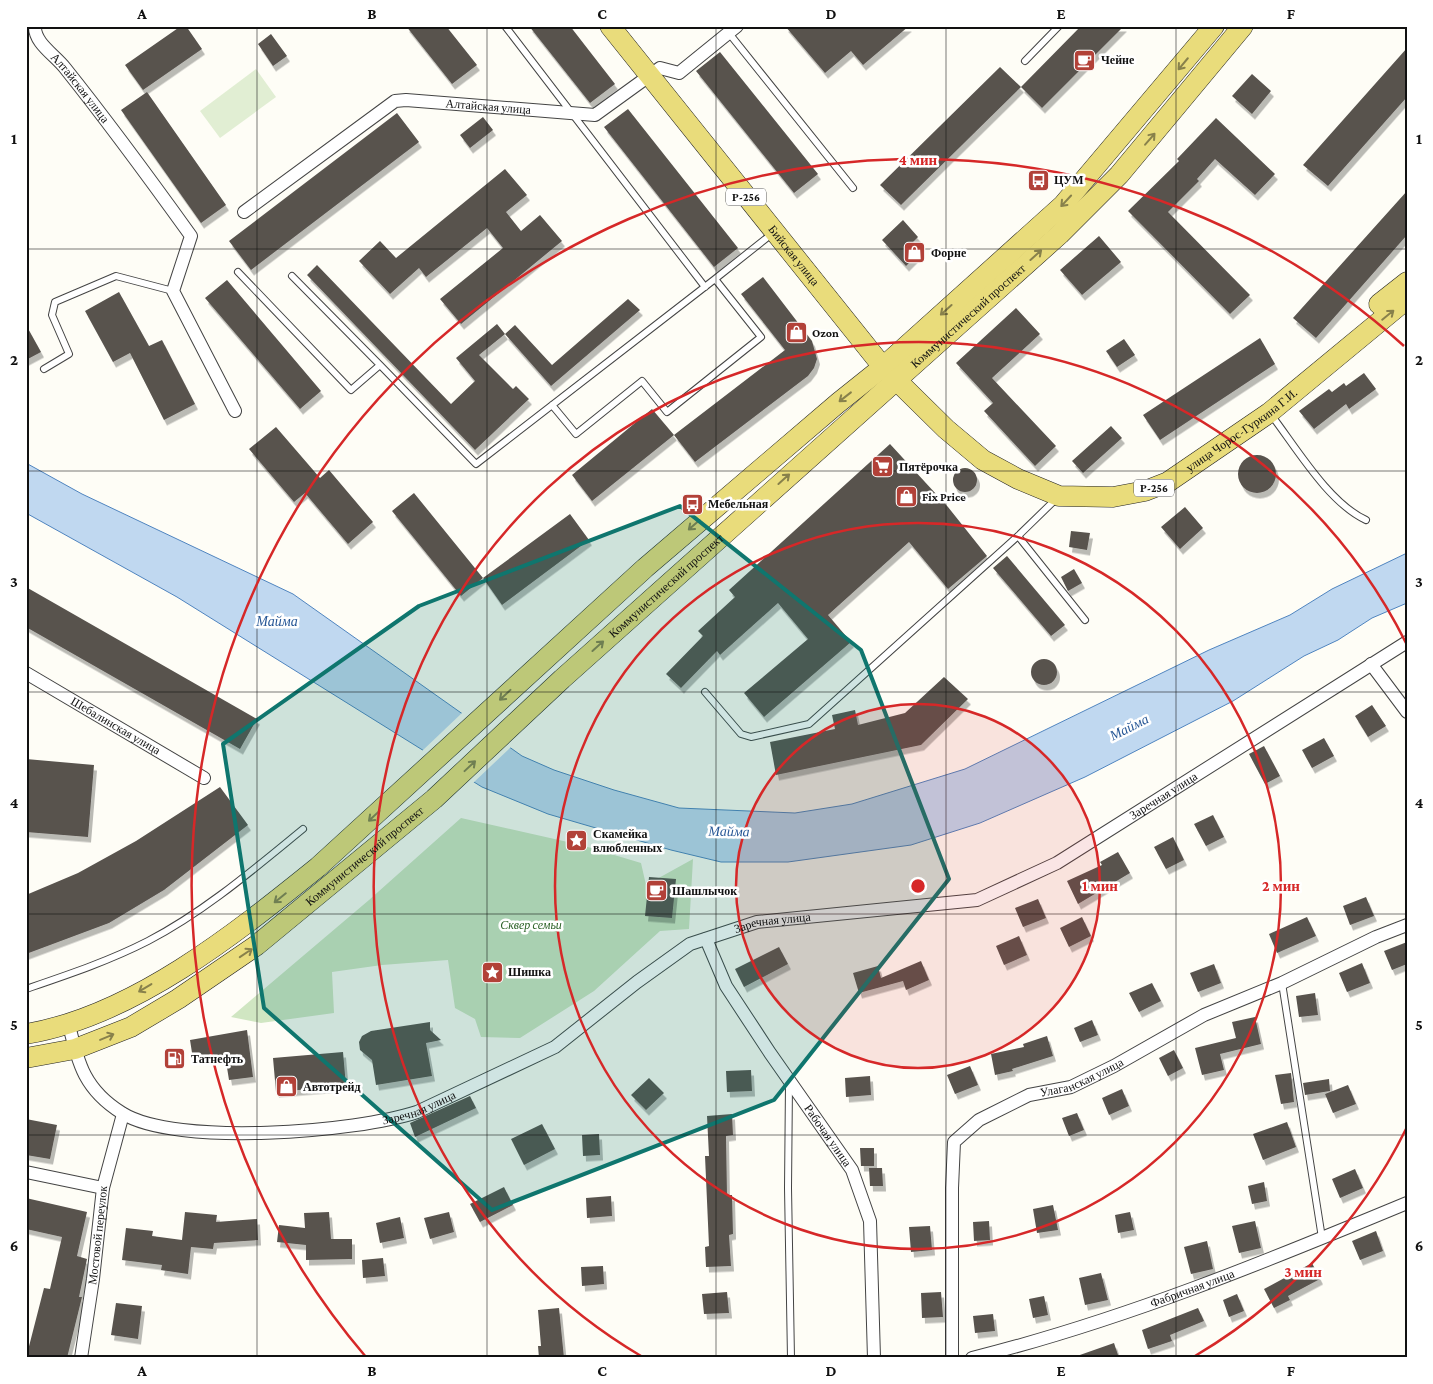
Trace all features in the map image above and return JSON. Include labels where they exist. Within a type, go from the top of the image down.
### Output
[{"type":"main road","name":"Бийская улица","points":[[610,26],[655,72],[894,369]]},
{"type":"main road","name":"Бийская улица","points":[[627,26],[655,72],[774,232],[894,369]]},
{"type":"main road","name":"Коммунистический проспект","points":[[26,1058],[75,1049],[131,1027],[178,999],[257,945],[434,799],[894,369],[1063,205],[1214,26]]},
{"type":"main road","name":"Коммунистический проспект","points":[[26,1034],[69,1025],[128,998],[190,962],[264,910],[318,867],[541,662],[704,516],[894,369],[1060,234],[1119,175],[1243,26]]},
{"type":"main road","name":"улица Чорос-Гуркина Г.И.","points":[[894,369],[950,420],[992,454],[1057,486],[1126,486],[1153,478],[1214,440],[1262,404],[1407,282]]},
{"type":"main road","name":"улица Чорос-Гуркина Г.И.","points":[[894,369],[946,429],[983,460],[1018,479],[1059,496],[1113,497],[1156,488],[1182,474],[1269,413],[1407,300]]},
{"type":"street","name":"Алтайская улица","points":[[35,26],[37,40],[55,55],[103,116],[191,236],[173,291]]},
{"type":"street","points":[[655,72],[679,73],[732,29]]},
{"type":"street","name":"Алтайская улица","points":[[244,212],[395,101],[595,115],[655,72]]},
{"type":"street","points":[[173,291],[235,411]]},
{"type":"street","name":"Заречная улица","points":[[69,1025],[85,1078],[103,1099],[123,1114],[162,1127],[207,1132],[263,1132],[375,1123],[396,1119],[417,1112],[555,1047],[637,982],[690,944],[757,922],[977,900],[1057,863],[1407,642]]},
{"type":"street","points":[[1371,664],[1407,712]]},
{"type":"street","name":"Шебалинская улица","points":[[26,673],[204,778]]},
{"type":"street","name":"Улаганская улица","points":[[952,1358],[952,1188],[954,1142],[979,1120],[995,1112],[1029,1096],[1071,1087],[1114,1066],[1204,1015],[1282,983],[1376,937],[1407,925]]},
{"type":"street","name":"Рабочая улица","points":[[706,939],[726,986],[852,1170],[870,1220],[874,1358]]},
{"type":"street","name":"Мостовой переулок","points":[[81,1358],[93,1279],[103,1188],[123,1114]]},
{"type":"street","points":[[26,1172],[103,1188]]},
{"type":"street","name":"Фабричная улица","points":[[972,1358],[1034,1342],[1205,1284],[1407,1203]]},
{"type":"lane","points":[[505,26],[705,287]]},
{"type":"lane","points":[[1025,61],[1060,26]]},
{"type":"lane","points":[[732,29],[853,188]]},
{"type":"lane","points":[[292,276],[476,464],[774,232]]},
{"type":"lane","points":[[238,272],[351,390],[380,364]]},
{"type":"lane","points":[[44,369],[69,354],[52,315],[55,302],[116,276],[173,291]]},
{"type":"lane","points":[[552,405],[576,434],[642,381],[667,412],[761,337],[715,279]]},
{"type":"lane","points":[[1269,413],[1335,498],[1352,514],[1366,520]]},
{"type":"lane","points":[[705,692],[745,737],[751,738],[809,724],[1018,536],[1059,496]]},
{"type":"lane","points":[[1018,536],[1085,620]]},
{"type":"lane","points":[[26,989],[116,956],[149,941],[243,879],[302,829]]},
{"type":"lane","points":[[1282,983],[1322,1238]]},
{"type":"lane","points":[[789,1080],[788,1188],[791,1358]]},
{"type":"highlighted area","points":[[680,506],[861,650],[949,879],[774,1100],[492,1210],[264,1008],[223,744],[419,606]]},
{"type":"green space","points":[[256,69],[276,97],[220,138],[200,111]]},
{"type":"green space","name":"Сквер семьи","points":[[461,818],[581,845],[641,863],[646,885],[693,859],[689,929],[660,931],[594,991],[520,1038],[481,1037],[475,1019],[455,1008],[448,960],[382,965],[332,972],[334,1013],[261,1023],[231,1017],[369,900]]},
{"type":"water","name":"Майма","points":[[26,463],[82,494],[293,594],[522,756],[554,770],[614,790],[679,808],[795,813],[852,804],[965,769],[1209,650],[1290,615],[1332,589],[1407,553],[1407,603],[1372,618],[1338,640],[1304,656],[1233,701],[1085,777],[980,823],[911,845],[788,862],[721,862],[671,850],[548,814],[482,787],[177,597],[26,513]]},
{"type":"pier","points":[[463,712],[512,746],[472,784],[421,752]]},
{"type":"building","points":[[181,26],[186,26],[202,49],[143,90],[125,65]]},
{"type":"building","points":[[406,26],[446,26],[477,65],[452,84]]},
{"type":"building","points":[[529,26],[570,26],[615,84],[590,103]]},
{"type":"building","points":[[785,26],[909,26],[863,65],[851,51],[825,73]]},
{"type":"building","points":[[1081,26],[1124,26],[1042,108],[1021,87]]},
{"type":"building","points":[[271,34],[287,56],[273,66],[258,44]]},
{"type":"building","points":[[1407,48],[1407,97],[1328,186],[1303,165]]},
{"type":"building","points":[[720,52],[818,174],[794,193],[696,71]]},
{"type":"building","points":[[1000,67],[1021,87],[901,205],[880,185]]},
{"type":"building","points":[[1252,74],[1271,91],[1252,114],[1232,96]]},
{"type":"building","points":[[147,92],[226,205],[201,223],[121,110]]},
{"type":"building","points":[[628,109],[738,248],[714,267],[604,127]]},
{"type":"building","points":[[397,113],[419,142],[251,270],[229,241]]},
{"type":"building","points":[[483,117],[493,130],[470,148],[460,135]]},
{"type":"building","points":[[1216,118],[1275,174],[1255,195],[1215,159],[1197,179],[1199,181],[1168,212],[1250,295],[1230,314],[1128,211],[1179,161],[1177,159]]},
{"type":"building","points":[[505,169],[527,195],[506,212],[521,231],[540,215],[562,241],[461,324],[440,299],[503,248],[487,228],[426,277],[419,268],[390,294],[359,261],[380,241],[396,258]]},
{"type":"building","points":[[1407,191],[1407,235],[1316,338],[1293,318]]},
{"type":"building","points":[[903,220],[918,237],[913,242],[921,251],[906,266],[882,240]]},
{"type":"building","points":[[1099,236],[1121,262],[1082,295],[1060,270]]},
{"type":"building","points":[[317,265],[451,404],[475,381],[456,358],[497,324],[505,334],[479,355],[513,389],[516,386],[529,399],[475,450],[307,275]]},
{"type":"building","points":[[763,277],[812,341],[817,359],[814,368],[808,376],[695,462],[674,435],[785,350],[741,294]]},
{"type":"building","points":[[227,280],[321,391],[300,409],[205,298]]},
{"type":"building","points":[[119,292],[149,346],[162,340],[195,404],[164,420],[130,353],[113,362],[85,311]]},
{"type":"building","points":[[628,299],[640,310],[551,386],[505,334],[515,325],[552,365]]},
{"type":"building","points":[[1016,308],[1040,334],[992,378],[1056,446],[1035,466],[984,411],[993,403],[956,363]]},
{"type":"building","points":[[26,325],[41,352],[26,360]]},
{"type":"building","points":[[1260,338],[1275,364],[1160,440],[1143,415]]},
{"type":"building","points":[[1124,339],[1135,355],[1117,367],[1106,351]]},
{"type":"building","points":[[1364,373],[1376,389],[1349,409],[1346,404],[1314,429],[1299,411],[1329,389],[1332,392],[1344,383],[1346,386]]},
{"type":"building","points":[[652,409],[674,435],[592,501],[572,475]]},
{"type":"building","points":[[1111,426],[1122,438],[1083,473],[1072,461]]},
{"type":"building","points":[[276,427],[320,478],[329,470],[373,522],[348,544],[305,493],[294,502],[249,449]]},
{"type":"building","points":[[890,444],[948,507],[987,556],[948,589],[909,542],[828,615],[851,642],[764,717],[744,693],[808,639],[778,603],[720,655],[717,651],[681,688],[666,674],[703,636],[698,631],[735,597],[729,590]]},
{"type":"building","points":[[1257,455],[1271,460],[1276,474],[1271,488],[1257,493],[1243,488],[1238,474],[1243,460]]},
{"type":"building","points":[[965,468],[970,469],[976,475],[976,485],[970,491],[965,492],[960,491],[954,485],[953,480],[954,475],[960,469]]},
{"type":"building","points":[[414,493],[483,578],[461,596],[392,511]]},
{"type":"building","points":[[1185,507],[1203,528],[1180,549],[1161,527]]},
{"type":"building","points":[[570,514],[589,540],[502,605],[483,578]]},
{"type":"building","points":[[1071,531],[1090,533],[1087,550],[1069,547]]},
{"type":"building","points":[[1007,556],[1065,625],[1051,636],[993,568]]},
{"type":"building","points":[[1074,569],[1082,583],[1068,591],[1061,577]]},
{"type":"building","points":[[26,587],[257,719],[240,749],[26,627]]},
{"type":"building","points":[[1044,659],[1053,663],[1057,672],[1053,681],[1044,685],[1035,681],[1031,672],[1035,663]]},
{"type":"building","points":[[944,677],[968,699],[921,745],[776,775],[770,742],[835,729],[832,715],[855,710],[858,725],[905,713]]},
{"type":"building","points":[[1372,705],[1386,726],[1368,737],[1355,716]]},
{"type":"building","points":[[1324,738],[1334,756],[1312,768],[1302,750]]},
{"type":"building","points":[[1264,746],[1280,776],[1265,784],[1249,754]]},
{"type":"building","points":[[26,759],[94,765],[88,837],[26,832]]},
{"type":"building","points":[[220,787],[248,825],[164,890],[109,923],[26,954],[26,895],[78,873],[136,841]]},
{"type":"building","points":[[1213,815],[1224,837],[1206,846],[1194,824]]},
{"type":"building","points":[[1173,837],[1184,860],[1166,869],[1154,847]]},
{"type":"building","points":[[1118,852],[1130,873],[1078,904],[1067,881],[1102,865],[1100,862]]},
{"type":"building","points":[[649,877],[676,879],[672,918],[645,916]]},
{"type":"building","points":[[1366,897],[1374,916],[1350,925],[1343,906]]},
{"type":"building","points":[[1038,899],[1046,918],[1023,927],[1015,908]]},
{"type":"building","points":[[1082,917],[1091,936],[1069,947],[1060,928]]},
{"type":"building","points":[[1307,917],[1316,936],[1277,953],[1269,934]]},
{"type":"building","points":[[1019,936],[1027,955],[1004,965],[996,946]]},
{"type":"building","points":[[1407,942],[1407,964],[1392,970],[1384,951]]},
{"type":"building","points":[[779,947],[788,964],[744,987],[735,969]]},
{"type":"building","points":[[921,961],[929,980],[906,990],[903,981],[859,993],[853,973],[878,966],[881,978]]},
{"type":"building","points":[[1362,963],[1370,983],[1347,992],[1339,973]]},
{"type":"building","points":[[1214,964],[1221,983],[1198,992],[1190,973]]},
{"type":"building","points":[[1152,983],[1161,1001],[1139,1012],[1129,993]]},
{"type":"building","points":[[1315,993],[1318,1015],[1299,1017],[1296,996]]},
{"type":"building","points":[[1255,1017],[1261,1044],[1220,1054],[1224,1070],[1202,1075],[1195,1048],[1236,1038],[1232,1022]]},
{"type":"building","points":[[1092,1020],[1098,1035],[1080,1042],[1074,1028]]},
{"type":"building","points":[[430,1022],[430,1030],[441,1040],[426,1043],[432,1076],[376,1085],[372,1060],[360,1050],[359,1042],[362,1036],[371,1031]]},
{"type":"building","points":[[247,1030],[253,1077],[229,1080],[225,1055],[193,1059],[190,1040]]},
{"type":"building","points":[[1047,1036],[1053,1056],[1012,1069],[1013,1071],[995,1075],[991,1054],[1024,1047],[1023,1044]]},
{"type":"building","points":[[1174,1050],[1183,1068],[1168,1076],[1159,1058]]},
{"type":"building","points":[[343,1052],[346,1086],[276,1092],[273,1058]]},
{"type":"building","points":[[970,1066],[978,1085],[955,1094],[947,1075]]},
{"type":"building","points":[[751,1070],[752,1091],[727,1092],[726,1071]]},
{"type":"building","points":[[1291,1073],[1294,1102],[1281,1104],[1275,1075]]},
{"type":"building","points":[[870,1076],[871,1095],[846,1097],[845,1078]]},
{"type":"building","points":[[649,1078],[664,1093],[646,1110],[631,1095]]},
{"type":"building","points":[[1329,1079],[1330,1091],[1305,1095],[1303,1083]]},
{"type":"building","points":[[1348,1085],[1356,1104],[1333,1113],[1325,1094]]},
{"type":"building","points":[[1122,1089],[1129,1106],[1109,1115],[1102,1098]]},
{"type":"building","points":[[470,1096],[476,1108],[415,1137],[410,1123]]},
{"type":"building","points":[[1077,1113],[1084,1130],[1069,1136],[1062,1118]]},
{"type":"building","points":[[732,1114],[733,1135],[726,1136],[727,1195],[732,1195],[733,1234],[729,1235],[731,1266],[706,1267],[705,1247],[709,1246],[705,1156],[709,1156],[707,1116]]},
{"type":"building","points":[[26,1119],[57,1125],[50,1159],[26,1155]]},
{"type":"building","points":[[1287,1122],[1296,1147],[1263,1160],[1253,1134]]},
{"type":"building","points":[[542,1124],[555,1149],[524,1165],[511,1139]]},
{"type":"building","points":[[599,1134],[600,1155],[583,1156],[582,1135]]},
{"type":"building","points":[[860,1148],[874,1148],[874,1166],[861,1166]]},
{"type":"building","points":[[869,1168],[882,1168],[883,1186],[870,1186]]},
{"type":"building","points":[[1355,1169],[1363,1188],[1340,1198],[1332,1179]]},
{"type":"building","points":[[1264,1182],[1267,1201],[1252,1204],[1248,1186]]},
{"type":"building","points":[[504,1187],[513,1205],[480,1222],[470,1204]]},
{"type":"building","points":[[611,1196],[612,1216],[587,1218],[586,1198]]},
{"type":"building","points":[[26,1198],[87,1212],[77,1256],[87,1259],[79,1297],[82,1297],[67,1358],[26,1358],[44,1288],[50,1289],[62,1237],[26,1229]]},
{"type":"building","points":[[1053,1205],[1058,1230],[1037,1233],[1033,1209]]},
{"type":"building","points":[[185,1212],[217,1215],[216,1222],[257,1219],[258,1240],[214,1243],[213,1249],[191,1247],[188,1274],[161,1270],[162,1265],[122,1260],[126,1228],[153,1231],[152,1236],[182,1240]]},
{"type":"building","points":[[329,1212],[331,1239],[352,1239],[352,1259],[306,1260],[306,1245],[277,1242],[279,1225],[305,1228],[304,1213]]},
{"type":"building","points":[[449,1212],[454,1232],[430,1239],[424,1218]]},
{"type":"building","points":[[1130,1212],[1134,1230],[1118,1233],[1115,1215]]},
{"type":"building","points":[[400,1217],[404,1238],[380,1243],[376,1223]]},
{"type":"building","points":[[989,1221],[990,1240],[974,1241],[973,1222]]},
{"type":"building","points":[[1255,1221],[1261,1248],[1239,1253],[1232,1226]]},
{"type":"building","points":[[930,1226],[932,1250],[911,1252],[909,1227]]},
{"type":"building","points":[[1376,1231],[1383,1251],[1360,1260],[1352,1241]]},
{"type":"building","points":[[1207,1241],[1213,1269],[1191,1274],[1184,1247]]},
{"type":"building","points":[[383,1258],[385,1276],[363,1278],[362,1260]]},
{"type":"building","points":[[1312,1263],[1320,1279],[1288,1296],[1290,1300],[1274,1308],[1264,1289]]},
{"type":"building","points":[[603,1266],[604,1284],[582,1286],[581,1267]]},
{"type":"building","points":[[1101,1273],[1108,1300],[1085,1305],[1079,1278]]},
{"type":"building","points":[[727,1292],[729,1313],[704,1314],[702,1294]]},
{"type":"building","points":[[941,1292],[943,1317],[922,1318],[921,1293]]},
{"type":"building","points":[[1237,1294],[1244,1311],[1229,1317],[1223,1300]]},
{"type":"building","points":[[1044,1296],[1048,1315],[1033,1318],[1029,1299]]},
{"type":"building","points":[[116,1303],[142,1306],[138,1339],[111,1335]]},
{"type":"building","points":[[559,1308],[564,1358],[539,1358],[538,1346],[541,1346],[538,1310]]},
{"type":"building","points":[[1198,1308],[1204,1321],[1170,1335],[1172,1341],[1148,1349],[1142,1330]]},
{"type":"building","points":[[993,1314],[995,1331],[975,1333],[973,1316]]},
{"type":"building","points":[[1114,1343],[1119,1358],[1077,1358],[1077,1356]]},
{"type":"place","name":"Чейне","points":[[1085,60]]},
{"type":"place","name":"ЦУМ","points":[[1038,180]]},
{"type":"place","name":"Форне","points":[[915,253]]},
{"type":"place","name":"Ozon","points":[[796,333]]},
{"type":"place","name":"Пятёрочка","points":[[883,467]]},
{"type":"place","name":"Fix Price","points":[[906,497]]},
{"type":"place","name":"Мебельная","points":[[692,504]]},
{"type":"place","name":"Скамейка влюбленных","points":[[577,841]]},
{"type":"place","name":"Шашлычок","points":[[656,891]]},
{"type":"place","name":"Шишка","points":[[492,972]]},
{"type":"place","name":"Татнефть","points":[[175,1059]]},
{"type":"place","name":"Автотрейд","points":[[287,1087]]}]
